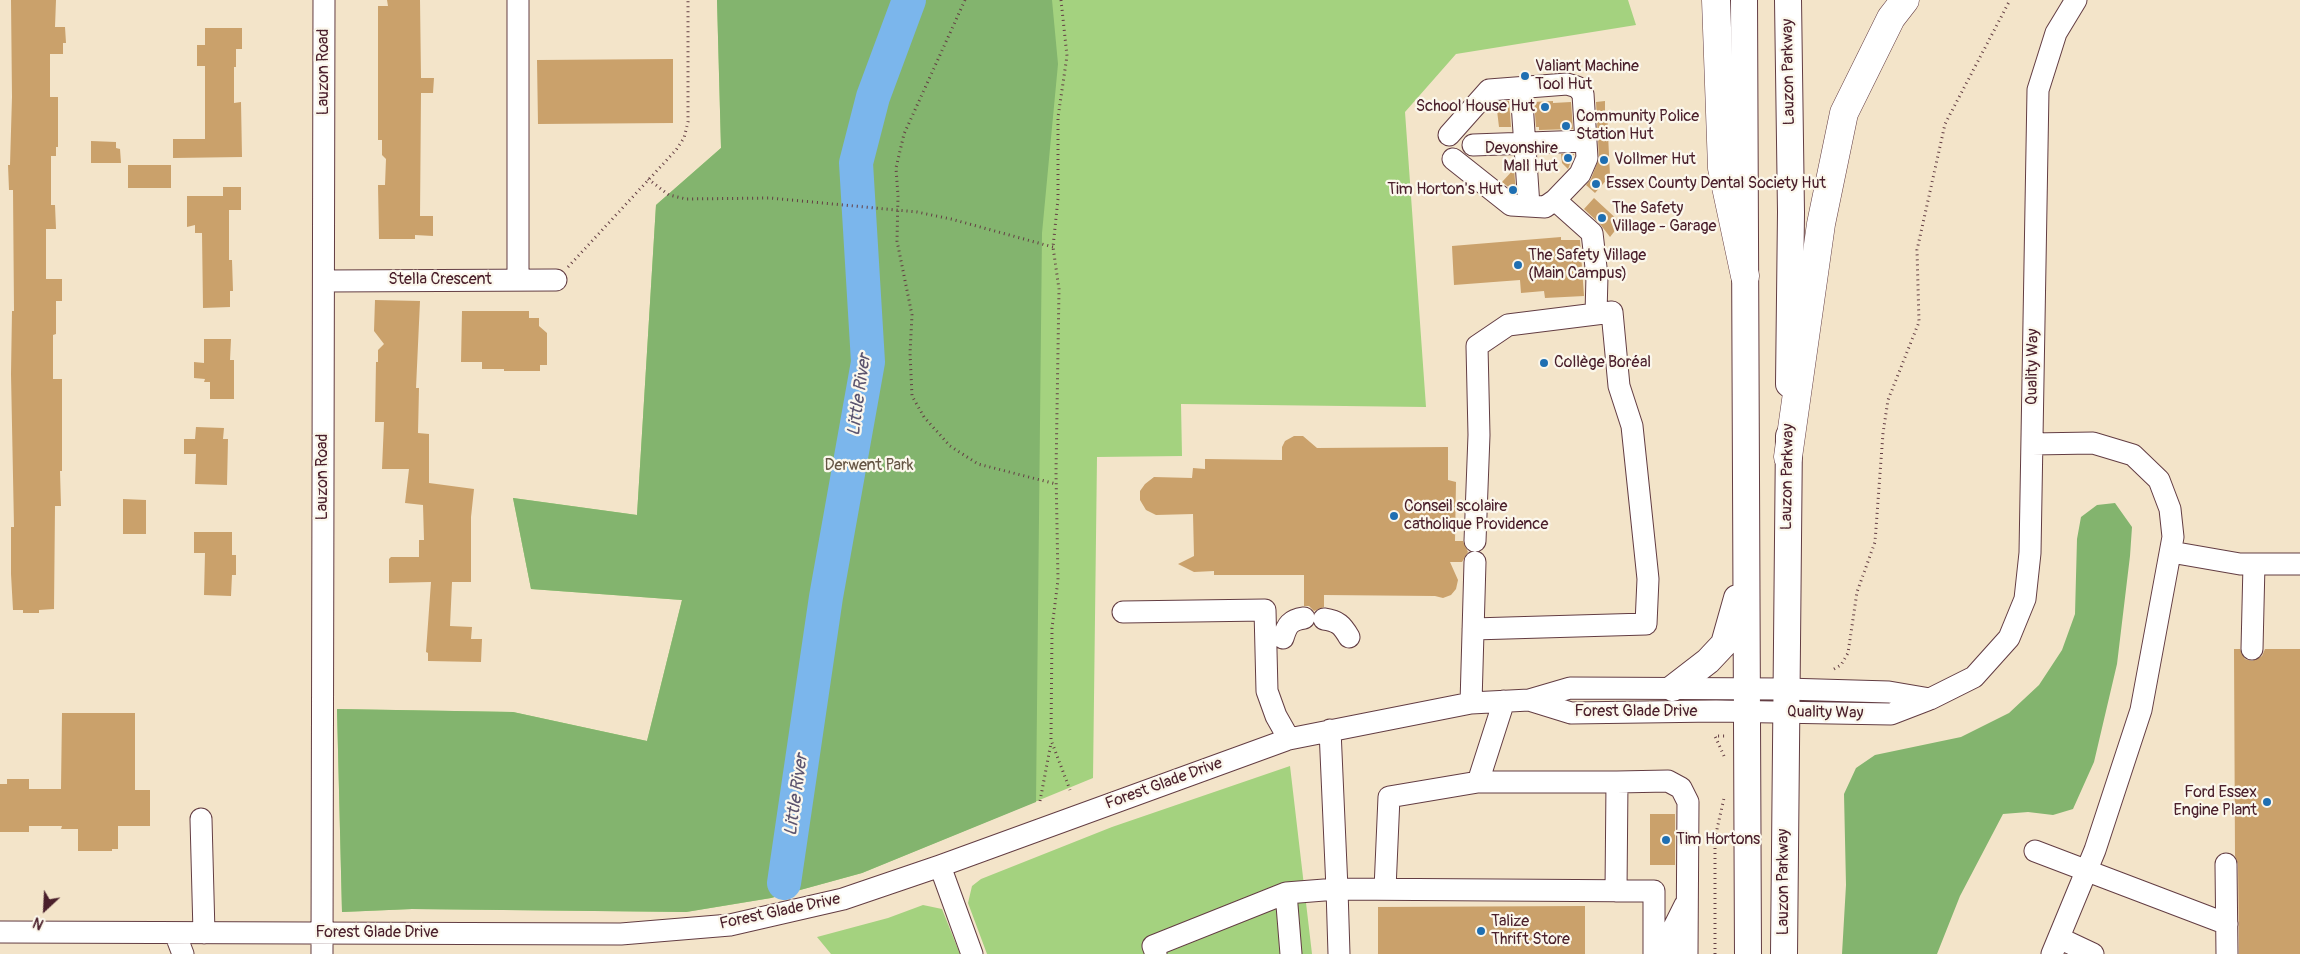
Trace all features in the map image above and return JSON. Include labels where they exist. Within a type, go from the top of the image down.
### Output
[{"type":"highway","points":[[1716,0],[1722,168],[1745,276]]},
{"type":"highway","points":[[1788,457],[1821,224],[1844,113],[1891,18],[1905,0]]},
{"type":"main road","points":[[1744,0],[1748,954]]},
{"type":"main road","name":"Lauzon Parkway","points":[[1784,954],[1791,212],[1788,0]]},
{"type":"main road","points":[[1673,688],[1708,661],[1724,644],[1746,566]]},
{"type":"street","name":"Lauzon Road","points":[[322,954],[324,0]]},
{"type":"street","points":[[518,0],[518,280]]},
{"type":"street","name":"Quality Way","points":[[1746,701],[1786,701],[1891,714],[1930,699],[1974,677],[2009,638],[2025,599],[2030,553],[2038,90],[2056,33],[2076,0]]},
{"type":"street","points":[[1567,84],[1577,87],[1583,94],[1587,158],[1580,174],[1555,200],[1545,207],[1511,205],[1453,159],[1444,148],[1449,135],[1489,90],[1521,88],[1567,84]]},
{"type":"street","points":[[1521,88],[1529,206]]},
{"type":"street","points":[[1449,135],[1457,132],[1466,134],[1473,145]]},
{"type":"street","points":[[1473,145],[1586,141]]},
{"type":"street","points":[[1453,159],[1463,160],[1467,158],[1473,145]]},
{"type":"street","points":[[1555,200],[1592,233],[1597,276],[1596,314]]},
{"type":"street","name":"Stella Crescent","points":[[324,281],[556,280]]},
{"type":"street","points":[[1471,703],[1475,552],[1479,435],[1477,346],[1508,325],[1612,312],[1619,386],[1632,426],[1648,579],[1646,624],[1473,629]]},
{"type":"street","points":[[2032,444],[2093,443],[2133,455],[2159,480],[2170,509],[2173,537],[2171,552],[2141,710],[2087,870],[2055,946],[2093,954]]},
{"type":"street","points":[[2171,552],[2240,564],[2300,564]]},
{"type":"street","points":[[2252,649],[2254,564]]},
{"type":"street","points":[[1123,612],[1264,610],[1267,691],[1276,716],[1288,739]]},
{"type":"street","points":[[1283,638],[1286,627],[1293,620],[1314,619],[1334,620],[1342,625],[1348,637]]},
{"type":"street","name":"Forest Glade Drive","points":[[0,932],[621,934],[730,925],[843,898],[940,866],[1288,739],[1471,703],[1529,700],[1570,688],[1673,688],[1746,701]]},
{"type":"street","name":"Forest Glade Drive","points":[[1529,700],[1571,714],[1746,701]]},
{"type":"street","points":[[1478,782],[1504,701]]},
{"type":"street","points":[[1330,730],[1339,954]]},
{"type":"street","points":[[1385,890],[1389,797],[1478,782],[1668,781],[1681,788],[1688,802],[1687,954]]},
{"type":"street","points":[[1616,891],[1617,782]]},
{"type":"street","points":[[200,820],[204,933]]},
{"type":"street","points":[[2035,851],[2227,924]]},
{"type":"street","points":[[2226,864],[2228,954]]},
{"type":"street","points":[[940,866],[972,954]]},
{"type":"street","points":[[1156,954],[1153,946],[1286,893],[1337,889],[1654,891],[1654,954]]},
{"type":"street","points":[[1285,952],[1286,893]]},
{"type":"street","points":[[1672,954],[1672,931],[1687,902]]},
{"type":"street","points":[[174,933],[184,954]]},
{"type":"path","points":[[556,280],[676,150],[684,138],[688,122],[688,0]]},
{"type":"path","points":[[965,0],[904,134],[896,168],[897,241],[912,315],[910,353],[912,396],[924,417],[950,446],[978,464],[1056,484]]},
{"type":"path","points":[[1040,801],[1051,740],[1052,628],[1058,580],[1056,484],[1060,289],[1052,247],[1058,199],[1058,117],[1067,56],[1061,0]]},
{"type":"path","points":[[1834,669],[1841,665],[1848,653],[1857,592],[1875,542],[1883,433],[1888,400],[1920,322],[1917,250],[1945,124],[2010,0]]},
{"type":"path","points":[[648,179],[669,195],[686,200],[770,198],[898,210],[951,219],[1052,247]]},
{"type":"path","points":[[1715,736],[1725,758]]},
{"type":"path","points":[[1051,740],[1070,790]]},
{"type":"path","points":[[1715,954],[1715,838],[1726,791]]},
{"type":"green space","name":"Derwent Park","points":[[717,0],[1628,0],[1636,25],[1456,54],[1405,112],[1426,407],[1181,404],[1182,456],[1097,457],[1093,778],[862,873],[771,898],[686,912],[412,909],[342,912],[337,709],[513,712],[647,741],[682,600],[531,589],[513,498],[637,515],[656,205],[721,148]]},
{"type":"green space","name":"Derwent Park","points":[[717,0],[1052,0],[1058,64],[1042,233],[1036,802],[862,873],[771,898],[686,912],[412,909],[342,912],[337,709],[513,712],[647,741],[682,600],[531,589],[513,498],[637,515],[656,205],[721,148]]},
{"type":"green space","points":[[2115,503],[2132,527],[2117,664],[2094,762],[2073,809],[2053,815],[2028,812],[2003,814],[1960,896],[1937,954],[1842,954],[1846,885],[1844,794],[1856,768],[1875,755],[1961,737],[2009,713],[2039,685],[2062,650],[2075,614],[2077,539],[2081,517],[2097,505]]},
{"type":"green space","points":[[1290,766],[1312,954],[987,954],[968,903],[972,886],[981,879],[1112,827]]},
{"type":"green space","points":[[923,905],[942,909],[960,954],[831,954],[817,937],[888,918]]},
{"type":"building","points":[[11,0],[56,0],[55,27],[65,27],[66,43],[63,43],[63,54],[50,54],[50,97],[58,97],[58,147],[56,147],[56,156],[51,156],[51,205],[55,205],[56,229],[46,229],[46,279],[62,279],[62,301],[56,301],[56,334],[53,335],[53,379],[62,379],[61,506],[55,506],[54,609],[39,610],[39,613],[23,613],[23,610],[13,610],[11,574],[11,527],[14,527],[11,374],[12,311],[14,311],[13,190],[9,190],[8,165],[10,165],[12,97]]},
{"type":"building","points":[[387,0],[420,0],[421,78],[434,78],[433,93],[421,93],[420,216],[433,216],[433,236],[415,235],[415,239],[379,239],[378,185],[385,185],[386,159],[382,155],[382,140],[378,140],[378,6],[388,6]]},
{"type":"building","points":[[205,28],[242,28],[242,49],[236,49],[236,67],[234,67],[234,103],[241,102],[242,157],[173,158],[173,139],[205,139],[205,66],[197,66],[197,45],[205,45]]},
{"type":"building","points":[[673,59],[673,123],[538,124],[537,60]]},
{"type":"building","points":[[1509,101],[1511,127],[1499,127],[1496,102]]},
{"type":"building","points":[[1553,101],[1553,103],[1571,102],[1573,129],[1539,130],[1539,127],[1536,127],[1534,102]]},
{"type":"building","points":[[1605,101],[1610,176],[1595,193],[1586,185],[1591,179],[1599,158],[1596,102]]},
{"type":"building","points":[[91,141],[116,142],[116,148],[120,149],[121,163],[91,163]]},
{"type":"building","name":"Devonshire Mall Hut","points":[[1561,154],[1574,154],[1568,169],[1562,163]]},
{"type":"building","points":[[128,165],[171,165],[171,188],[128,188]]},
{"type":"building","points":[[1514,169],[1516,193],[1502,182]]},
{"type":"building","points":[[223,187],[241,187],[241,210],[229,210],[229,260],[232,260],[233,291],[230,291],[230,307],[203,308],[202,233],[195,233],[195,225],[187,227],[187,196],[223,196]]},
{"type":"building","name":"The Safety Village - Garage","points":[[1594,198],[1621,223],[1610,237],[1600,224],[1584,209]]},
{"type":"building","name":"The Safety Village (Main Campus)","points":[[1561,237],[1561,240],[1580,240],[1584,296],[1545,298],[1544,291],[1521,293],[1520,280],[1454,285],[1452,246]]},
{"type":"building","points":[[375,300],[420,301],[416,388],[419,388],[418,433],[429,434],[429,483],[474,489],[471,517],[471,582],[452,582],[450,626],[472,627],[471,639],[482,639],[481,662],[428,661],[428,653],[426,652],[431,582],[389,583],[389,559],[391,557],[419,557],[419,540],[424,540],[423,505],[405,503],[409,469],[382,469],[384,422],[375,422],[376,362],[378,362],[378,350],[384,344],[374,331]]},
{"type":"building","points":[[462,311],[529,311],[529,318],[539,318],[539,326],[547,333],[547,365],[540,365],[540,371],[504,371],[504,369],[482,369],[482,362],[461,362]]},
{"type":"building","points":[[204,339],[231,339],[230,360],[234,360],[234,399],[210,399],[210,382],[204,382],[205,379],[194,378],[194,362],[204,363]]},
{"type":"building","points":[[196,427],[224,428],[223,439],[228,439],[227,485],[195,484],[196,454],[184,454],[184,439],[195,439]]},
{"type":"building","points":[[1294,436],[1303,436],[1317,448],[1448,447],[1448,480],[1456,482],[1455,541],[1463,541],[1468,552],[1462,562],[1450,562],[1458,580],[1456,589],[1451,595],[1443,598],[1435,596],[1324,595],[1324,607],[1314,611],[1309,606],[1304,606],[1304,575],[1214,575],[1214,571],[1194,572],[1178,564],[1194,556],[1193,514],[1156,515],[1146,510],[1140,500],[1140,491],[1145,484],[1154,477],[1192,478],[1193,468],[1205,469],[1205,459],[1282,460],[1282,447],[1285,441]]},
{"type":"building","points":[[123,499],[146,500],[146,534],[123,534]]},
{"type":"building","points":[[194,532],[232,532],[232,555],[236,555],[236,575],[232,575],[231,596],[204,595],[205,553],[194,553]]},
{"type":"building","name":"Ford Essex Engine Plant","points":[[2234,649],[2240,649],[2245,659],[2252,661],[2262,656],[2265,649],[2300,649],[2300,954],[2239,954],[2238,864],[2235,856]]},
{"type":"building","points":[[62,713],[135,713],[135,790],[150,790],[150,826],[118,826],[118,849],[112,849],[112,851],[78,851],[78,829],[61,829],[62,826],[29,826],[29,832],[0,832],[0,784],[7,784],[7,779],[29,779],[29,789],[61,789]]},
{"type":"building","name":"Tim Hortons","points":[[1650,814],[1675,814],[1675,865],[1650,865]]},
{"type":"building","name":"Talize Thrift Store","points":[[1585,906],[1585,954],[1378,954],[1378,907]]},
{"type":"waterway","name":"Little River","points":[[784,883],[826,597],[868,362],[856,163],[873,97],[909,0]]},
{"type":"place","name":"Valiant Machine Tool Hut","points":[[1525,76]]},
{"type":"place","name":"School House Hut","points":[[1545,107]]},
{"type":"place","name":"Community Police Station Hut","points":[[1566,126]]},
{"type":"place","name":"Devonshire Mall Hut","points":[[1568,158]]},
{"type":"place","name":"Vollmer Hut","points":[[1604,160]]},
{"type":"place","name":"Essex County Dental Society Hut","points":[[1596,184]]},
{"type":"place","name":"Tim Horton's Hut","points":[[1513,190]]},
{"type":"place","name":"The Safety Village - Garage","points":[[1602,218]]},
{"type":"place","name":"The Safety Village (Main Campus)","points":[[1518,265]]},
{"type":"place","name":"Collège Boréal","points":[[1544,363]]},
{"type":"place","name":"Conseil scolaire catholique Providence","points":[[1394,516]]},
{"type":"place","name":"Ford Essex Engine Plant","points":[[2267,802]]},
{"type":"place","name":"Tim Hortons","points":[[1666,840]]},
{"type":"place","name":"Talize Thrift Store","points":[[1481,931]]}]
